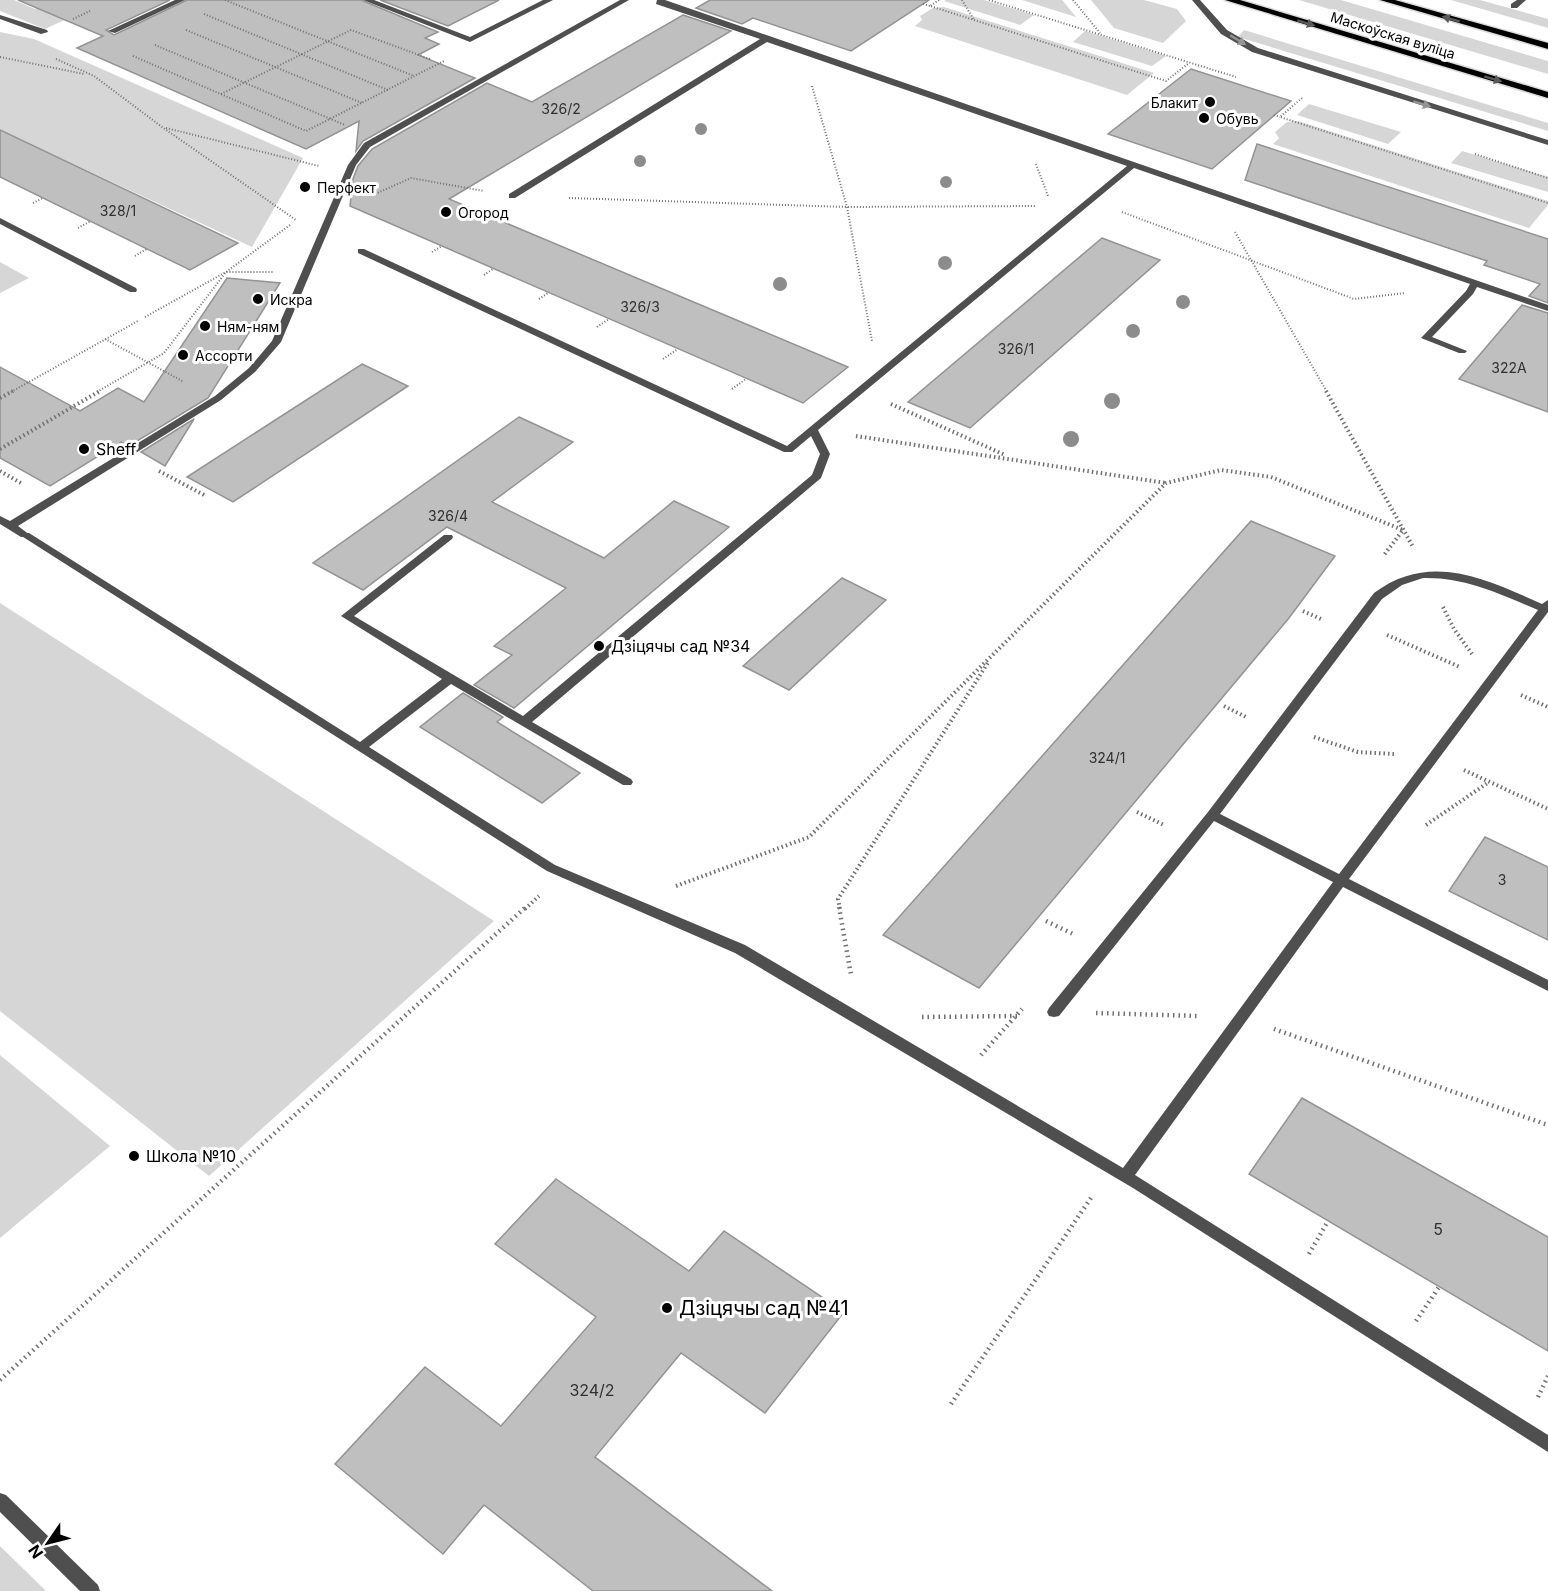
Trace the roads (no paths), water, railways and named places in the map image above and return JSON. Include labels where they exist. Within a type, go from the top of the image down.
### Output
[{"type":"main road","name":"Маскоўская вуліца","points":[[1230,0],[1548,95]]},
{"type":"main road","name":"Маскоўская вуліца","points":[[1385,0],[1548,46]]},
{"type":"street","points":[[112,31],[181,0]]},
{"type":"street","points":[[367,0],[470,40],[549,0]]},
{"type":"street","points":[[11,525],[218,398],[252,370],[276,342],[348,173],[358,154],[375,138],[625,0]]},
{"type":"street","points":[[1196,0],[1224,32],[1255,50],[1548,143]]},
{"type":"street","points":[[1514,6],[1522,0]]},
{"type":"street","points":[[658,1],[1548,308]]},
{"type":"street","points":[[0,16],[44,32]]},
{"type":"street","points":[[512,196],[766,39]]},
{"type":"street","points":[[361,251],[788,450],[1133,165]]},
{"type":"street","points":[[0,221],[133,290]]},
{"type":"street","points":[[1462,351],[1426,338],[1476,283]]},
{"type":"street","points":[[524,722],[817,476],[825,454],[813,430]]},
{"type":"street","points":[[0,519],[551,868],[740,949],[1125,1176],[1548,1444]]},
{"type":"street","points":[[448,537],[346,616],[627,782]]},
{"type":"street","points":[[1054,1012],[1212,815],[1378,596],[1408,578],[1429,575],[1473,580],[1546,606],[1492,681],[1341,879],[1125,1176]]},
{"type":"street","points":[[361,747],[450,679]]},
{"type":"street","points":[[1212,815],[1548,986]]},
{"type":"street","points":[[0,1502],[92,1591]]},
{"type":"place","name":"Блакит","points":[[1210,102]]},
{"type":"place","name":"Обувь","points":[[1204,118]]},
{"type":"place","name":"Перфект","points":[[305,187]]},
{"type":"place","name":"Огород","points":[[446,212]]},
{"type":"place","name":"Искра","points":[[258,299]]},
{"type":"place","name":"Ням-ням","points":[[205,326]]},
{"type":"place","name":"Ассорти","points":[[183,355]]},
{"type":"place","name":"Sheff","points":[[84,449]]},
{"type":"place","name":"Дзіцячы сад №34","points":[[599,646]]},
{"type":"place","name":"Школа №10","points":[[134,1156]]},
{"type":"place","name":"Дзіцячы сад №41","points":[[667,1308]]}]
